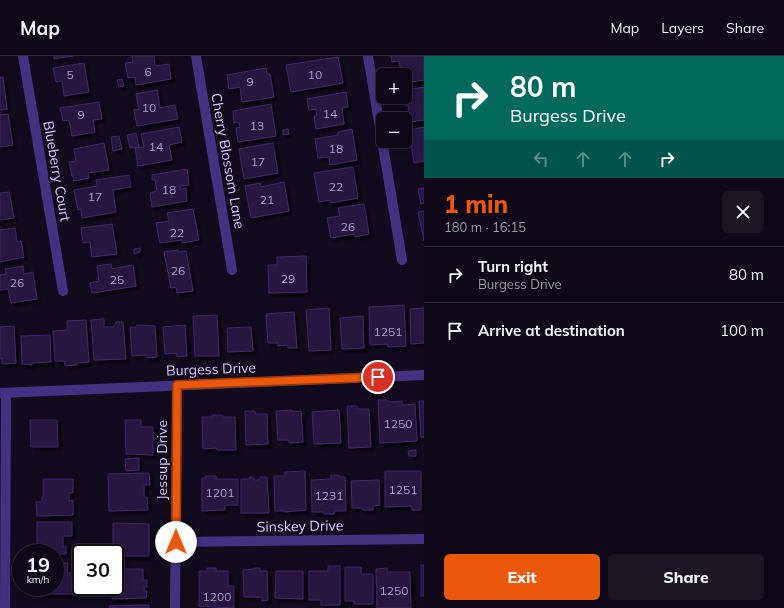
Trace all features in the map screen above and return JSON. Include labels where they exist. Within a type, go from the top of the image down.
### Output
[{"type":"street","name":"Blueberry Court","points":[[23,56],[63,291]]},
{"type":"street","name":"Cherry Blossom Lane","points":[[196,56],[232,270]]},
{"type":"street","points":[[368,56],[402,260]]},
{"type":"street","name":"Burgess Drive","points":[[3,393],[424,375]]},
{"type":"street","name":"Jessup Drive","points":[[175,608],[177,385]]},
{"type":"street","points":[[3,393],[6,608]]},
{"type":"street","name":"Sinskey Drive","points":[[176,542],[424,539]]},
{"type":"building","points":[[54,56],[73,56],[54,59]]},
{"type":"building","points":[[132,56],[154,56],[155,66],[169,64],[171,79],[136,85],[135,77],[128,78],[125,63],[133,62]]},
{"type":"building","points":[[391,56],[424,56],[424,80],[412,82],[412,68],[400,68],[399,61],[392,62]]},
{"type":"building","points":[[338,57],[343,83],[291,92],[286,65]]},
{"type":"building","points":[[84,63],[89,92],[64,96],[62,81],[56,82],[53,68]]},
{"type":"building","points":[[266,68],[267,74],[270,74],[274,97],[242,102],[240,87],[229,89],[227,75]]},
{"type":"building","points":[[0,77],[3,77],[7,109],[0,110]]},
{"type":"building","points":[[122,79],[124,86],[119,87],[117,80]]},
{"type":"building","points":[[424,87],[424,120],[412,122],[412,112],[409,112],[408,105],[405,105],[412,104],[412,89]]},
{"type":"building","points":[[157,90],[160,108],[175,105],[178,119],[137,126],[134,110],[139,109],[136,94]]},
{"type":"building","points":[[346,92],[348,107],[342,108],[344,124],[316,129],[314,116],[317,116],[316,109],[309,110],[307,99]]},
{"type":"building","points":[[99,102],[102,119],[93,120],[95,132],[72,136],[69,120],[63,121],[60,108]]},
{"type":"building","points":[[271,104],[276,136],[238,142],[236,128],[240,127],[239,122],[234,123],[233,111]]},
{"type":"building","points":[[8,114],[13,145],[0,147],[0,115]]},
{"type":"building","points":[[179,127],[182,142],[169,145],[172,160],[138,166],[135,148],[144,147],[141,134]]},
{"type":"building","points":[[424,127],[424,161],[414,163],[412,148],[412,129]]},
{"type":"building","points":[[288,129],[289,134],[283,135],[283,130]]},
{"type":"building","points":[[352,129],[357,160],[330,165],[329,157],[318,158],[315,139],[338,135],[338,132]]},
{"type":"building","points":[[136,133],[139,147],[130,148],[127,135]]},
{"type":"building","points":[[119,136],[122,149],[113,151],[111,137]]},
{"type":"building","points":[[104,143],[109,170],[88,173],[89,178],[74,181],[69,162],[76,161],[74,149]]},
{"type":"building","points":[[273,143],[278,173],[244,179],[239,149]]},
{"type":"building","points":[[353,167],[358,198],[331,203],[330,200],[319,202],[314,173]]},
{"type":"building","points":[[187,169],[189,185],[180,186],[181,189],[186,188],[187,201],[152,207],[150,193],[157,191],[155,180],[152,180],[152,175]]},
{"type":"building","points":[[129,175],[131,187],[113,190],[116,212],[82,218],[81,209],[78,210],[74,190],[97,186],[96,180]]},
{"type":"building","points":[[284,182],[289,211],[251,218],[245,186],[260,183],[261,187]]},
{"type":"building","points":[[424,188],[424,203],[421,204],[418,189]]},
{"type":"building","points":[[9,192],[14,218],[0,220],[0,193]]},
{"type":"building","points":[[364,204],[369,234],[355,237],[354,234],[331,238],[327,218],[340,216],[338,208]]},
{"type":"building","points":[[193,209],[199,240],[182,243],[182,240],[160,243],[156,223],[169,221],[167,213]]},
{"type":"building","points":[[424,211],[424,241],[418,212]]},
{"type":"building","points":[[112,224],[117,254],[92,257],[90,242],[83,243],[81,228]]},
{"type":"building","points":[[15,228],[17,242],[21,241],[24,257],[0,262],[0,230]]},
{"type":"building","points":[[140,248],[140,252],[134,254],[134,249]]},
{"type":"building","points":[[178,250],[178,252],[186,251],[193,291],[177,293],[176,287],[171,288],[164,252]]},
{"type":"building","points":[[306,256],[307,292],[269,293],[268,265],[277,265],[277,257]]},
{"type":"building","points":[[111,264],[112,269],[133,265],[136,286],[92,293],[90,283],[99,281],[97,266]]},
{"type":"building","points":[[23,266],[24,274],[33,272],[37,299],[11,303],[8,289],[0,290],[0,275],[6,274],[5,269]]},
{"type":"building","points":[[404,305],[406,346],[388,347],[387,344],[370,345],[369,307]]},
{"type":"building","points":[[329,308],[331,350],[309,351],[306,310]]},
{"type":"building","points":[[424,308],[424,343],[411,344],[410,309]]},
{"type":"building","points":[[294,312],[297,348],[288,348],[288,345],[278,346],[278,343],[268,343],[266,314]]},
{"type":"building","points":[[217,315],[219,356],[195,356],[193,316]]},
{"type":"building","points":[[363,316],[364,348],[342,349],[340,318]]},
{"type":"building","points":[[104,319],[104,327],[114,327],[116,322],[123,322],[126,359],[94,360],[91,320]]},
{"type":"building","points":[[86,320],[89,362],[65,366],[64,361],[55,361],[53,331],[67,330],[67,321]]},
{"type":"building","points":[[137,325],[155,326],[157,357],[147,358],[147,355],[132,356],[130,327],[136,327]]},
{"type":"building","points":[[185,325],[187,356],[177,357],[177,353],[165,354],[163,327]]},
{"type":"building","points":[[14,326],[16,363],[2,364],[2,358],[0,359],[0,327]]},
{"type":"building","points":[[251,327],[253,351],[228,352],[227,328]]},
{"type":"building","points":[[50,335],[51,362],[32,363],[32,365],[22,364],[21,336]]},
{"type":"building","points":[[378,400],[386,400],[391,402],[402,401],[402,405],[415,404],[417,441],[380,443]]},
{"type":"building","points":[[419,401],[424,401],[424,437],[421,437]]},
{"type":"building","points":[[347,406],[357,406],[357,409],[369,409],[371,447],[349,448]]},
{"type":"building","points":[[292,410],[293,412],[301,411],[303,442],[289,443],[289,440],[278,440],[276,411]]},
{"type":"building","points":[[339,410],[341,443],[314,444],[312,412]]},
{"type":"building","points":[[245,411],[255,411],[255,414],[267,414],[268,444],[246,445]]},
{"type":"building","points":[[212,415],[235,417],[236,450],[217,450],[216,448],[203,449],[202,417],[212,417]]},
{"type":"building","points":[[30,420],[57,420],[58,447],[31,447]]},
{"type":"building","points":[[125,420],[141,420],[141,427],[153,427],[153,455],[126,454]]},
{"type":"building","points":[[416,450],[416,456],[409,456],[408,451]]},
{"type":"building","points":[[139,458],[139,470],[126,471],[125,459]]},
{"type":"building","points":[[305,471],[306,510],[285,512],[275,511],[274,476],[285,476],[285,472]]},
{"type":"building","points":[[385,471],[421,471],[421,510],[412,510],[412,506],[385,507]]},
{"type":"building","points":[[149,473],[150,485],[144,485],[144,497],[147,497],[148,510],[109,511],[108,474]]},
{"type":"building","points":[[331,475],[345,477],[346,511],[334,511],[334,514],[312,512],[311,480],[331,479]]},
{"type":"building","points":[[206,476],[216,476],[216,479],[238,479],[238,505],[225,505],[225,510],[202,511],[202,478],[206,478]]},
{"type":"building","points":[[250,477],[253,477],[254,480],[259,480],[261,477],[267,477],[269,513],[241,513],[241,479],[249,479]]},
{"type":"building","points":[[43,479],[73,479],[73,493],[69,493],[69,501],[73,500],[73,515],[37,516],[36,502],[42,502]]},
{"type":"building","points":[[379,480],[380,505],[373,506],[373,510],[352,508],[351,481]]},
{"type":"building","points":[[37,522],[72,522],[72,536],[63,536],[63,544],[37,544]]},
{"type":"building","points":[[113,523],[149,524],[149,556],[124,556],[124,544],[113,544]]},
{"type":"building","points":[[66,546],[66,554],[64,554],[64,547]]},
{"type":"building","points":[[64,563],[68,563],[67,573],[72,573],[72,594],[64,594]]},
{"type":"building","points":[[421,565],[424,565],[424,596],[421,596]]},
{"type":"building","points":[[328,566],[340,566],[340,605],[321,605],[321,600],[309,600],[309,571],[328,571]]},
{"type":"building","points":[[345,567],[361,567],[361,574],[373,574],[373,604],[354,604],[354,601],[345,601]]},
{"type":"building","points":[[207,568],[216,568],[216,571],[228,571],[228,586],[234,586],[234,608],[199,606],[199,571],[207,571]]},
{"type":"building","points":[[260,568],[260,571],[267,571],[268,600],[262,601],[262,597],[244,597],[243,570]]},
{"type":"building","points":[[387,568],[387,572],[410,572],[411,608],[377,608],[376,569]]},
{"type":"building","points":[[124,569],[143,569],[143,580],[147,580],[147,587],[144,587],[144,590],[147,591],[146,598],[112,599],[112,596],[124,596]]},
{"type":"building","points":[[276,571],[303,571],[303,599],[275,598]]},
{"type":"building","points":[[149,605],[149,608],[109,608],[109,606]]},
{"type":"route","points":[[176,542],[177,385],[378,377]]}]
